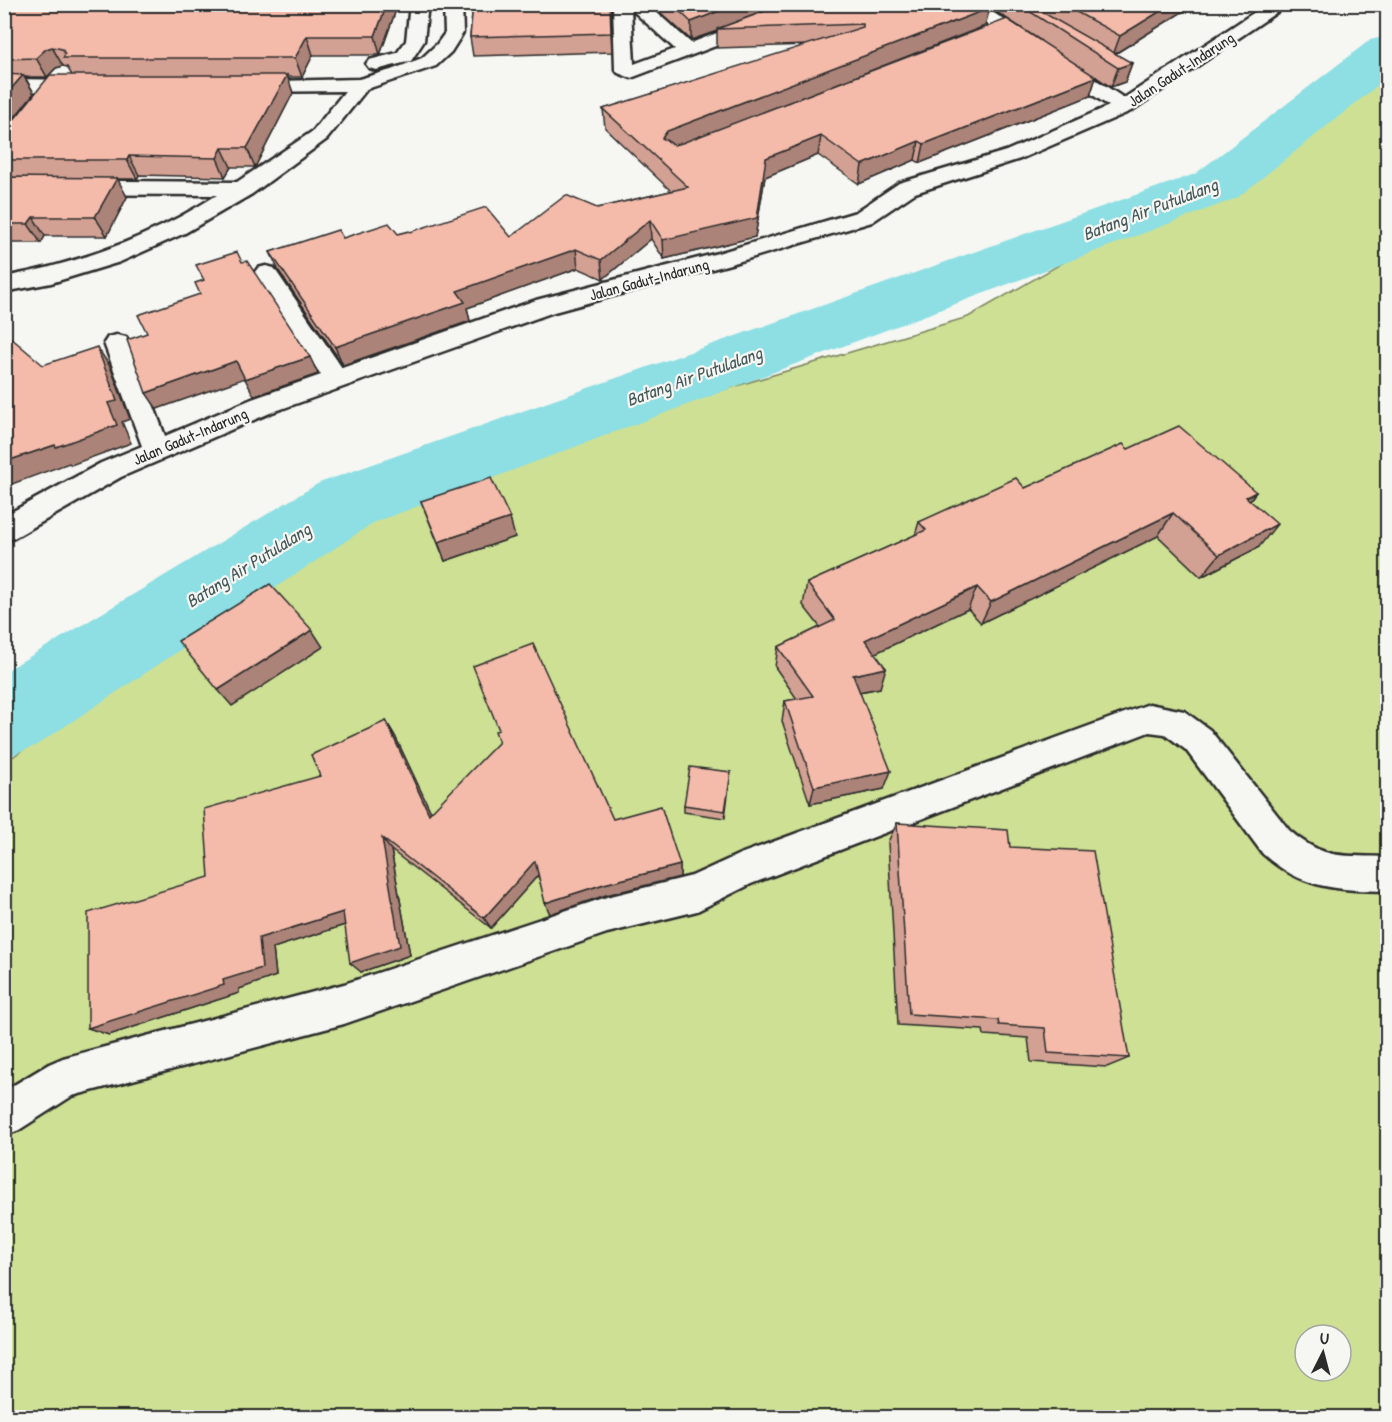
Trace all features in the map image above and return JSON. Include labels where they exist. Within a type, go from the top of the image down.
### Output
[{"type":"street","points":[[4,285],[82,268],[134,250],[185,224],[244,189],[320,134],[358,74],[379,64],[404,57],[415,41],[419,4]]},
{"type":"street","points":[[228,86],[358,74],[398,74],[429,62],[444,48],[454,33],[453,4]]},
{"type":"street","points":[[622,4],[625,69],[627,71],[637,71],[687,49],[810,4]]},
{"type":"street","points":[[636,4],[687,49]]},
{"type":"street","points":[[967,4],[1124,107]]},
{"type":"street","name":"Jalan Gadut-Indarung","points":[[4,530],[111,470],[261,406],[545,306],[726,258],[855,220],[876,210],[907,188],[1013,155],[1124,107],[1143,81],[1280,4]]},
{"type":"street","points":[[981,38],[1002,29]]},
{"type":"street","points":[[4,69],[89,69]]},
{"type":"street","points":[[39,104],[66,69]]},
{"type":"street","points":[[4,86],[111,86]]},
{"type":"street","points":[[4,187],[244,189]]},
{"type":"street","points":[[266,273],[337,380]]},
{"type":"street","points":[[117,343],[157,450]]},
{"type":"street","points":[[4,1115],[63,1078],[344,1004],[607,915],[697,893],[740,872],[1149,718],[1161,717],[1172,721],[1198,740],[1276,842],[1290,856],[1322,871],[1388,874]]},
{"type":"green space","points":[[1387,77],[1387,1417],[5,1417],[4,763],[400,486],[968,317]]},
{"type":"building","points":[[4,4],[387,4],[375,36],[307,36],[295,58],[63,58],[65,54],[62,49],[52,47],[36,58],[4,59]]},
{"type":"building","points":[[473,4],[610,4],[611,33],[470,37]]},
{"type":"building","points":[[672,4],[737,4],[691,22]]},
{"type":"building","points":[[784,4],[985,4],[990,8],[667,131],[662,138],[674,145],[682,143],[1007,19],[1096,77],[924,144],[919,141],[862,165],[821,136],[766,158],[757,218],[663,240],[650,220],[601,260],[576,249],[457,291],[465,302],[335,347],[270,252],[338,230],[343,238],[389,223],[398,234],[410,232],[486,207],[511,237],[566,195],[597,208],[688,187],[603,109],[863,27],[863,24],[717,29]]},
{"type":"building","points":[[1018,4],[1028,4],[1132,63],[1118,68]]},
{"type":"building","points":[[1062,4],[1172,4],[1120,36]]},
{"type":"building","points":[[4,74],[23,75],[4,97]]},
{"type":"building","points":[[50,75],[287,75],[247,148],[222,148],[217,158],[129,156],[127,160],[4,160],[4,132]]},
{"type":"building","points":[[4,177],[117,178],[95,217],[33,217],[28,224],[4,224]]},
{"type":"building","points":[[237,252],[242,262],[247,261],[310,357],[245,379],[236,361],[146,393],[127,340],[147,333],[138,315],[200,294],[195,283],[204,280],[196,265]]},
{"type":"building","points":[[4,332],[43,365],[97,347],[117,401],[108,403],[117,425],[56,447],[55,445],[4,462]]},
{"type":"building","points":[[1179,426],[1256,492],[1246,497],[1277,524],[1219,555],[1173,513],[991,602],[977,587],[865,640],[886,668],[853,675],[891,771],[814,787],[785,701],[813,696],[778,647],[835,620],[807,583],[926,530],[919,522],[1016,478],[1025,488],[1123,444],[1128,449]]},
{"type":"building","points":[[491,478],[510,518],[438,542],[421,501]]},
{"type":"building","points":[[270,584],[312,630],[218,690],[178,641]]},
{"type":"building","points":[[533,644],[613,819],[661,806],[680,865],[604,884],[545,903],[535,861],[484,918],[382,838],[400,946],[350,963],[343,912],[259,938],[262,968],[223,980],[224,985],[88,1028],[88,913],[209,877],[204,809],[320,776],[311,755],[386,721],[429,814],[499,742],[495,731],[499,730],[473,666]]},
{"type":"building","points":[[690,767],[731,772],[725,811],[684,805]]},
{"type":"building","points":[[897,823],[1008,830],[1010,847],[1093,851],[1129,1058],[1048,1053],[1045,1028],[999,1025],[998,1020],[909,1014]]},
{"type":"waterway","name":"Batang Air Putulalang","points":[[4,719],[346,503],[1216,186],[1388,51]]}]
